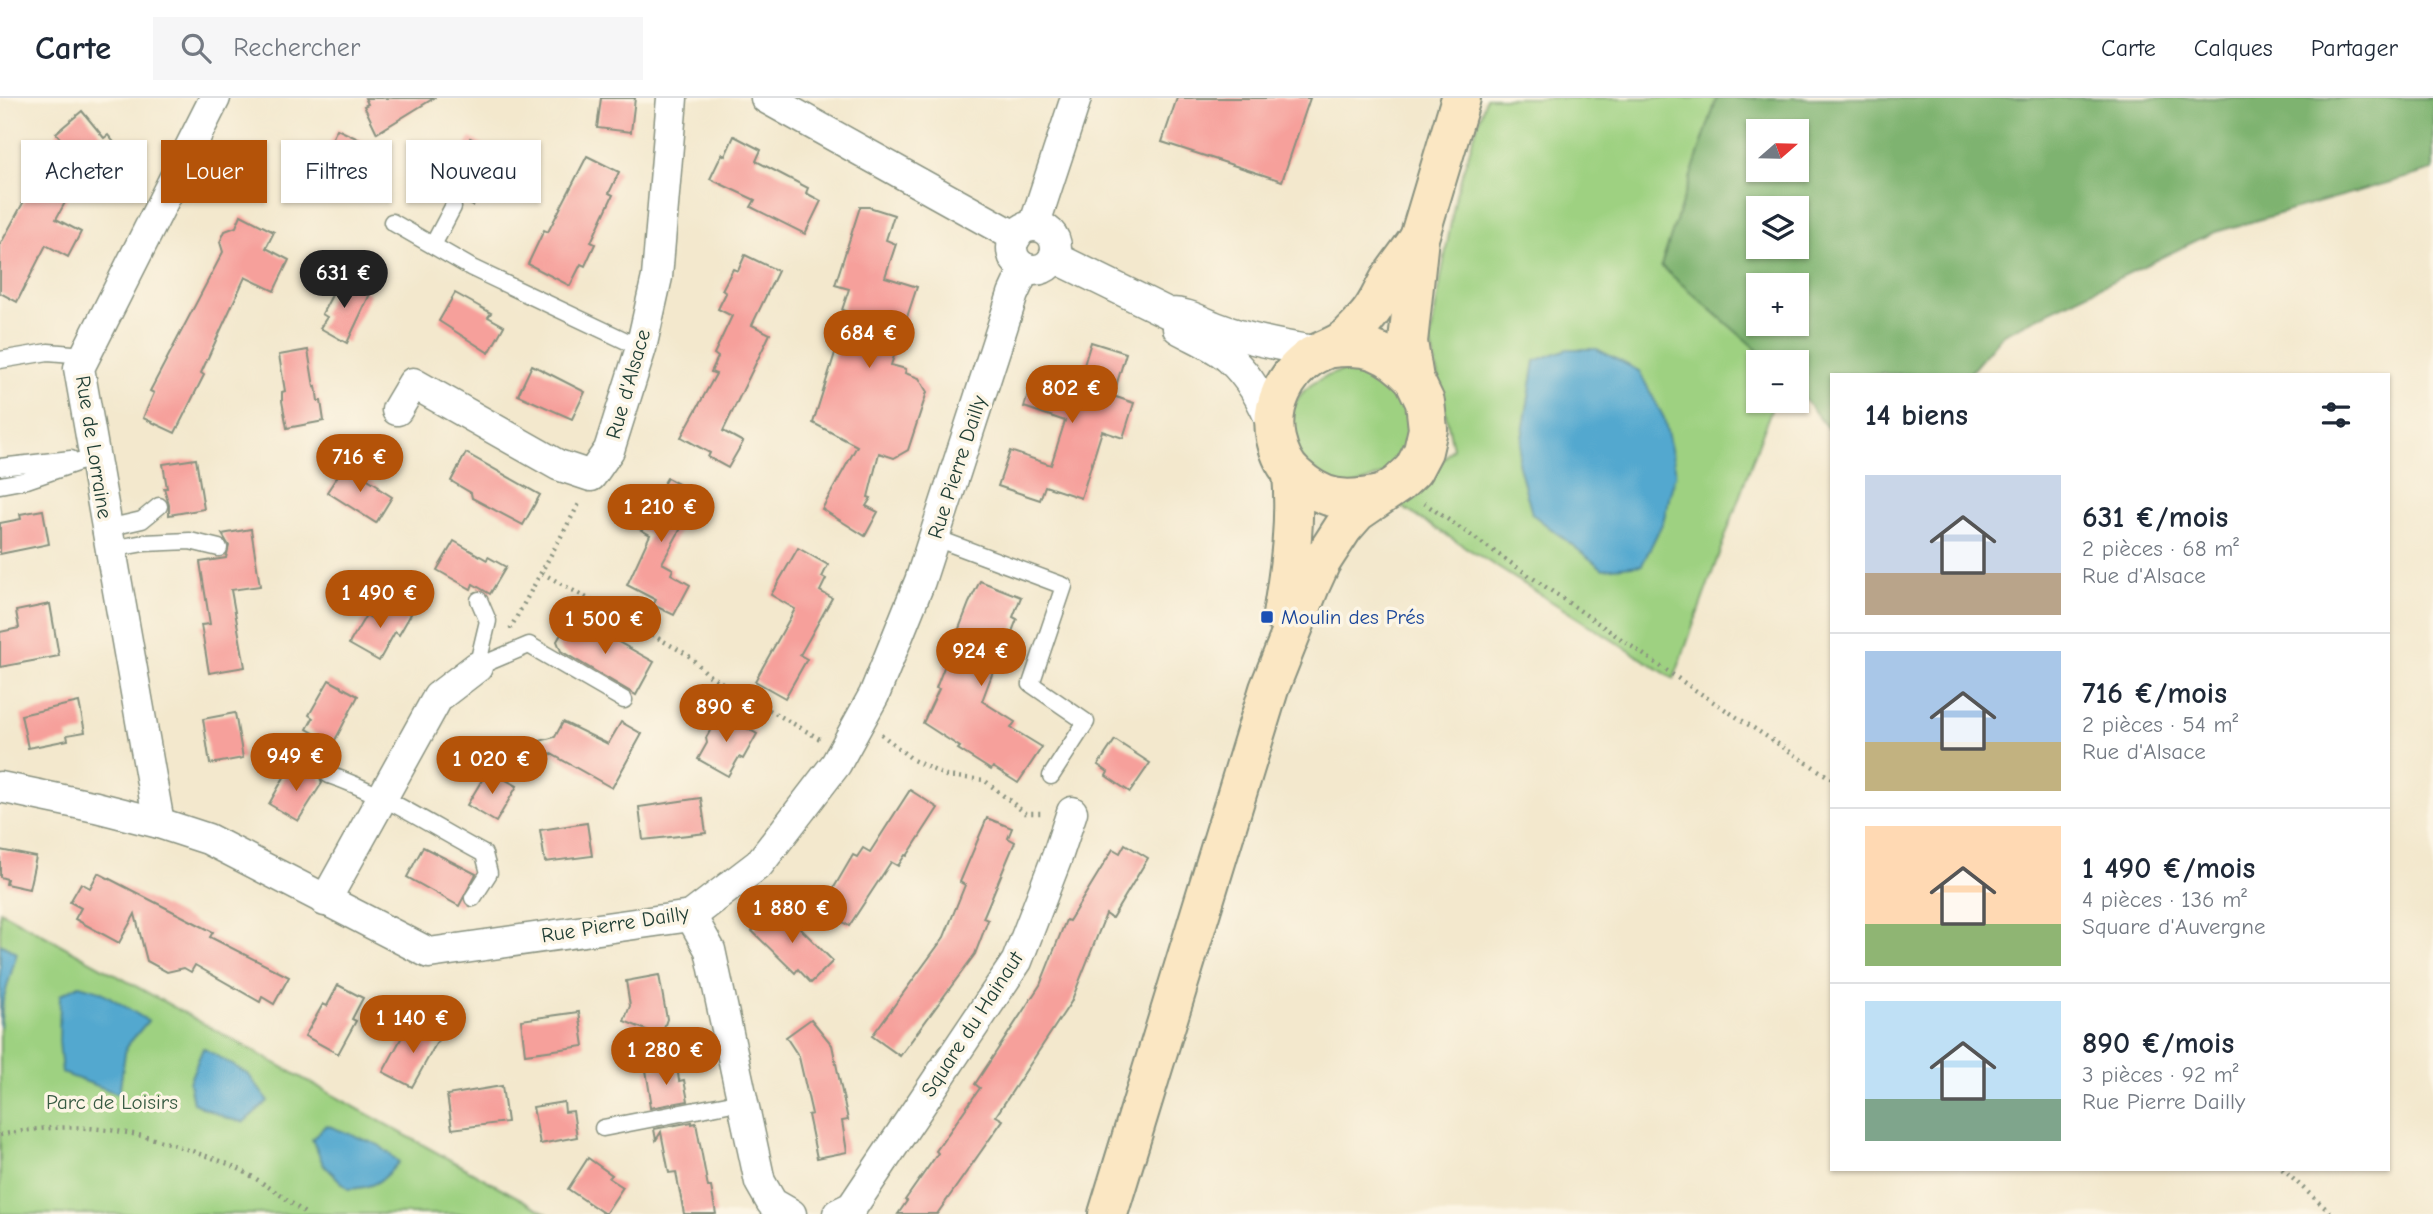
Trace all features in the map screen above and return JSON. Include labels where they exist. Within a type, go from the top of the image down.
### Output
[{"type":"main road","points":[[1108,1214],[1269,689],[1321,562],[1357,512],[1413,470],[1423,451],[1428,429],[1425,402],[1414,379],[1408,342],[1419,238],[1461,98]]},
{"type":"main road","points":[[1389,490],[1354,500],[1324,496],[1308,487],[1292,473],[1279,452],[1274,429],[1277,401],[1288,377],[1312,356],[1349,336],[1368,316],[1389,280],[1419,238]]},
{"type":"main road","points":[[1326,350],[1354,346],[1375,350],[1396,361],[1414,379]]},
{"type":"main road","points":[[1269,689],[1290,565],[1294,504],[1292,473]]},
{"type":"street","name":"Rue de Lorraine","points":[[159,823],[79,368],[215,98]]},
{"type":"street","name":"Rue d'Alsace","points":[[592,476],[609,450],[641,348],[657,277],[673,98]]},
{"type":"street","points":[[766,98],[1025,232],[1043,228],[1056,244],[1054,257],[1043,268],[1025,268],[1017,261],[1013,248],[1025,232],[1076,98]]},
{"type":"street","points":[[1054,257],[1168,313],[1178,313],[1216,327],[1292,348],[1326,350]]},
{"type":"street","name":"Rue Pierre Dailly","points":[[0,787],[96,807],[208,838],[429,953],[691,916],[759,864],[843,752],[858,724],[879,683],[920,581],[1013,294],[1025,268]]},
{"type":"street","points":[[1168,313],[1174,325],[1229,358],[1250,381],[1265,406],[1274,429]]},
{"type":"street","points":[[397,410],[413,383],[558,465],[592,476]]},
{"type":"street","points":[[325,901],[438,697],[477,667]]},
{"type":"street","name":"Square du Hainaut","points":[[838,1214],[852,1207],[1017,961],[1072,813]]},
{"type":"street","points":[[691,916],[710,950],[760,1182],[772,1203],[791,1214]]},
{"type":"lane","points":[[433,245],[453,207]]},
{"type":"lane","points":[[392,222],[472,268],[641,348]]},
{"type":"lane","points":[[0,360],[48,352],[85,355]]},
{"type":"lane","points":[[0,467],[94,457]]},
{"type":"lane","points":[[0,485],[27,480],[94,457]]},
{"type":"lane","points":[[109,539],[142,520],[159,506]]},
{"type":"lane","points":[[933,537],[1064,586],[1031,684],[1086,722],[1051,776]]},
{"type":"lane","points":[[109,539],[144,543],[190,541],[219,548]]},
{"type":"lane","points":[[477,667],[488,621],[479,600]]},
{"type":"lane","points":[[477,667],[529,645],[624,699]]},
{"type":"lane","points":[[329,775],[382,798],[484,854],[489,873],[473,898]]},
{"type":"lane","points":[[603,1128],[743,1101]]},
{"type":"path","points":[[477,667],[512,627],[573,518],[592,476]]},
{"type":"path","points":[[1389,490],[1830,778]]},
{"type":"path","points":[[542,573],[688,655],[710,676],[843,752]]},
{"type":"path","points":[[858,724],[885,736],[913,760],[946,776],[984,780],[1024,813],[1072,813]]},
{"type":"path","points":[[0,1135],[59,1127],[100,1128],[156,1137],[237,1168],[272,1188],[306,1214]]},
{"type":"path","points":[[2284,1171],[2332,1214]]},
{"type":"green space","points":[[1486,98],[1717,98],[1661,266],[1757,350],[1746,350],[1746,413],[1770,413],[1674,679],[1402,507],[1453,448],[1430,340],[1456,194]]},
{"type":"green space","points":[[1717,98],[2433,98],[2433,170],[2212,233],[2003,334],[1970,373],[1830,373],[1830,431],[1809,405],[1809,350],[1757,350],[1661,266]]},
{"type":"green space","points":[[1354,369],[1376,377],[1395,390],[1408,409],[1411,433],[1397,469],[1344,490],[1297,458],[1291,425],[1296,402],[1311,385],[1332,374]]},
{"type":"green space","name":"Parc de Loisirs","points":[[0,911],[548,1214],[0,1214]]},
{"type":"water","points":[[1567,349],[1597,349],[1639,371],[1664,418],[1676,472],[1663,522],[1642,565],[1603,569],[1532,514],[1518,462],[1535,361]]},
{"type":"water","points":[[0,944],[17,953],[3,1001],[0,1027]]},
{"type":"water","points":[[79,985],[100,991],[148,1021],[126,1047],[119,1094],[62,1073],[59,1041],[60,995]]},
{"type":"water","points":[[203,1048],[248,1074],[268,1101],[244,1122],[229,1119],[193,1103],[189,1082]]},
{"type":"water","points":[[326,1125],[379,1145],[399,1162],[376,1183],[348,1189],[323,1164],[312,1139]]},
{"type":"building","points":[[365,98],[434,98],[377,133],[364,106],[368,104]]},
{"type":"building","points":[[601,98],[635,98],[631,132],[597,128]]},
{"type":"building","points":[[1177,98],[1310,98],[1282,181],[1162,142]]},
{"type":"building","points":[[82,111],[104,138],[108,135],[112,140],[62,140],[56,133]]},
{"type":"building","points":[[337,129],[360,140],[332,140]]},
{"type":"building","points":[[734,136],[761,150],[756,161],[808,188],[806,193],[821,201],[805,234],[751,207],[755,200],[710,179]]},
{"type":"building","points":[[587,156],[619,172],[609,193],[613,195],[591,242],[595,244],[585,266],[581,264],[570,286],[528,264],[544,230],[548,232]]},
{"type":"building","points":[[23,203],[65,203],[56,219],[81,232],[68,257],[46,245],[17,302],[0,293],[0,245]]},
{"type":"building","points":[[860,207],[894,215],[886,240],[896,244],[885,277],[917,287],[891,365],[906,369],[905,373],[919,378],[927,392],[908,450],[894,458],[879,453],[868,497],[871,498],[866,506],[878,512],[865,536],[822,509],[857,446],[813,423],[848,312],[842,310],[849,289],[835,285]]},
{"type":"building","points":[[241,215],[274,232],[266,248],[289,260],[274,291],[245,277],[201,373],[204,375],[175,433],[143,418],[154,393],[150,391],[223,252],[220,242],[225,231],[236,227]]},
{"type":"building","points":[[745,255],[778,271],[752,325],[770,334],[723,431],[743,442],[728,468],[708,457],[710,453],[681,437],[716,374],[711,372],[718,357],[714,354],[732,316],[718,309],[726,293],[722,290],[733,269],[738,271]]},
{"type":"building","points":[[341,278],[370,294],[347,343],[320,328],[327,317],[322,314]]},
{"type":"building","points":[[455,293],[491,313],[488,317],[504,326],[489,353],[439,321]]},
{"type":"building","points":[[1091,342],[1126,353],[1113,396],[1134,403],[1123,438],[1102,431],[1081,498],[1045,486],[1040,500],[998,486],[1010,451],[1051,465],[1065,421],[1024,407],[1035,372],[1078,385]]},
{"type":"building","points":[[308,350],[314,387],[316,386],[318,401],[321,401],[324,421],[287,428],[279,355]]},
{"type":"building","points":[[532,365],[585,392],[572,419],[518,395]]},
{"type":"building","points":[[466,453],[540,495],[523,525],[472,498],[471,493],[451,481]]},
{"type":"building","points":[[196,459],[204,509],[169,515],[163,464]]},
{"type":"building","points":[[345,465],[392,497],[376,523],[327,492]]},
{"type":"building","points":[[667,478],[699,495],[662,563],[673,569],[671,574],[690,585],[674,615],[653,605],[656,600],[627,585],[650,535],[627,522],[641,495],[653,501]]},
{"type":"building","points":[[43,510],[49,544],[0,554],[0,523],[21,519],[20,514]]},
{"type":"building","points":[[251,529],[260,586],[231,590],[245,667],[209,673],[201,625],[210,624],[200,562],[226,558],[229,546],[222,534]]},
{"type":"building","points":[[454,541],[487,560],[488,557],[506,567],[490,594],[473,584],[471,589],[437,570]]},
{"type":"building","points":[[798,548],[828,565],[822,577],[826,579],[820,591],[832,598],[800,655],[807,659],[785,698],[755,681],[795,609],[771,595]]},
{"type":"building","points":[[980,581],[1021,597],[1013,617],[1017,619],[1008,642],[1005,640],[982,701],[1015,722],[1011,728],[1042,747],[1018,783],[993,767],[991,770],[923,723],[939,689],[936,688]]},
{"type":"building","points":[[384,599],[411,614],[399,635],[395,632],[379,661],[349,644],[366,615],[373,619]]},
{"type":"building","points":[[50,604],[59,656],[0,667],[0,632],[19,628],[16,611]]},
{"type":"building","points":[[579,620],[654,662],[636,695],[561,651],[557,641],[567,624]]},
{"type":"building","points":[[329,680],[358,696],[333,744],[307,729],[313,718],[309,715]]},
{"type":"building","points":[[79,702],[85,732],[67,735],[68,740],[28,748],[21,715]]},
{"type":"building","points":[[235,713],[243,758],[210,764],[203,719]]},
{"type":"building","points":[[720,713],[757,734],[743,759],[739,757],[728,776],[698,759]]},
{"type":"building","points":[[563,722],[608,744],[621,722],[642,734],[612,788],[532,743],[555,737]]},
{"type":"building","points":[[1115,740],[1150,763],[1130,792],[1106,776],[1108,772],[1098,765]]},
{"type":"building","points":[[302,765],[319,775],[322,783],[298,821],[269,804],[287,772],[295,777]]},
{"type":"building","points":[[488,770],[517,786],[496,822],[467,805]]},
{"type":"building","points":[[910,790],[938,808],[907,856],[905,855],[898,866],[891,862],[849,926],[822,908],[853,855],[857,857],[863,848],[870,852]]},
{"type":"building","points":[[701,798],[706,833],[643,840],[639,807]]},
{"type":"building","points":[[987,818],[1012,828],[1008,838],[1015,842],[983,918],[988,920],[975,954],[900,1056],[872,1036],[944,937],[965,885],[960,882]]},
{"type":"building","points":[[587,823],[592,856],[545,862],[540,830]]},
{"type":"building","points":[[1125,844],[1148,858],[1112,918],[1106,914],[1071,1002],[996,1116],[1003,1120],[937,1214],[898,1214],[938,1153],[936,1151],[980,1088],[975,1084],[1040,985],[1066,920],[1069,921],[1113,849],[1120,853]]},
{"type":"building","points":[[423,847],[476,874],[459,906],[407,877]]},
{"type":"building","points":[[0,850],[36,857],[29,889],[6,884],[7,879],[0,877]]},
{"type":"building","points":[[98,873],[213,932],[210,937],[289,977],[274,1004],[262,997],[260,1002],[195,965],[191,972],[184,968],[167,972],[147,961],[135,914],[119,943],[75,919],[81,908],[70,902],[81,883],[90,888]]},
{"type":"building","points":[[778,906],[833,961],[811,983],[798,969],[795,973],[752,931]]},
{"type":"building","points":[[659,975],[667,1019],[661,1036],[624,1021],[630,1006],[626,981]]},
{"type":"building","points":[[338,985],[363,998],[352,1019],[356,1021],[338,1054],[305,1036],[323,1004],[327,1006]]},
{"type":"building","points":[[579,1012],[584,1046],[525,1054],[521,1020]]},
{"type":"building","points":[[811,1019],[832,1045],[848,1120],[842,1121],[847,1152],[817,1158],[808,1115],[812,1114],[799,1057],[786,1037]]},
{"type":"building","points":[[421,1021],[442,1033],[412,1087],[383,1072],[403,1035],[411,1040]]},
{"type":"building","points":[[677,1065],[679,1081],[684,1080],[688,1101],[650,1108],[646,1070]]},
{"type":"building","points":[[502,1086],[507,1122],[452,1129],[447,1095]]},
{"type":"building","points":[[564,1102],[565,1112],[573,1111],[577,1137],[540,1144],[533,1107]]},
{"type":"building","points":[[696,1123],[716,1214],[684,1214],[676,1172],[669,1173],[661,1132],[656,1140],[654,1129]]},
{"type":"building","points":[[588,1158],[612,1175],[609,1178],[623,1187],[605,1214],[568,1189]]},
{"type":"place","name":"Moulin des Prés","points":[[1267,617]]}]
